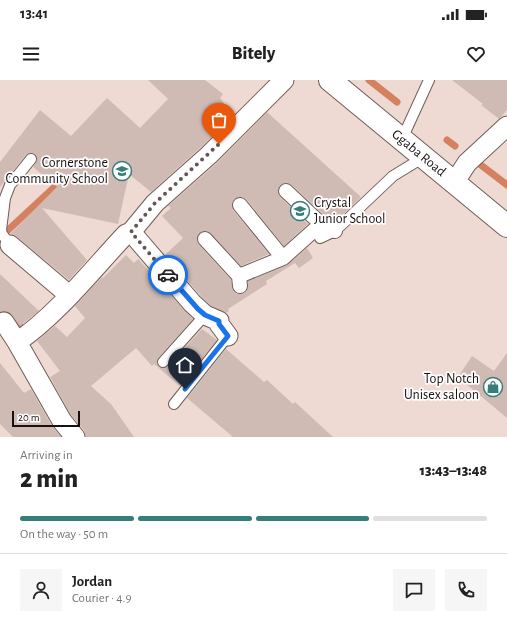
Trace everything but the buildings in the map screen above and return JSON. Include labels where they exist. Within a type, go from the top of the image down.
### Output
[{"type":"street","points":[[17,342],[32,332],[126,234],[131,232],[155,203],[209,155],[284,80]]},
{"type":"street","name":"Ggaba Road","points":[[330,80],[507,226]]},
{"type":"street","points":[[454,183],[467,163],[507,126]]},
{"type":"street","points":[[286,191],[321,231]]},
{"type":"street","points":[[240,205],[283,258]]},
{"type":"street","points":[[205,239],[240,281],[283,258],[321,231],[335,231]]},
{"type":"street","points":[[131,232],[192,303],[205,315],[219,321],[219,324],[228,336]]},
{"type":"street","points":[[10,245],[69,295]]},
{"type":"street","points":[[4,322],[62,421],[75,437]]},
{"type":"lane","points":[[402,139],[429,80]]},
{"type":"lane","points":[[335,231],[393,176],[424,157]]},
{"type":"lane","points":[[10,245],[2,234],[1,230],[5,198],[10,185],[31,158]]},
{"type":"lane","points":[[163,362],[205,315]]},
{"type":"lane","points":[[174,404],[228,336]]},
{"type":"waterway","points":[[369,80],[397,102]]},
{"type":"waterway","points":[[447,140],[455,146]]},
{"type":"waterway","points":[[473,159],[507,185]]},
{"type":"waterway","points":[[7,231],[62,180]]},
{"type":"waterway","points":[[0,310],[3,306],[26,333],[27,332]]},
{"type":"way so far","points":[[168,275],[131,232],[155,203],[209,155],[219,144]]},
{"type":"place","name":"Cornerstone Community School","points":[[122,171]]},
{"type":"place","name":"Crystal Junior School","points":[[300,211]]},
{"type":"place","name":"Top Notch Unisex saloon","points":[[493,387]]},
{"type":"route","points":[[168,275],[198,309],[205,315],[219,321],[219,324],[228,336],[226,341],[185,389]]}]
